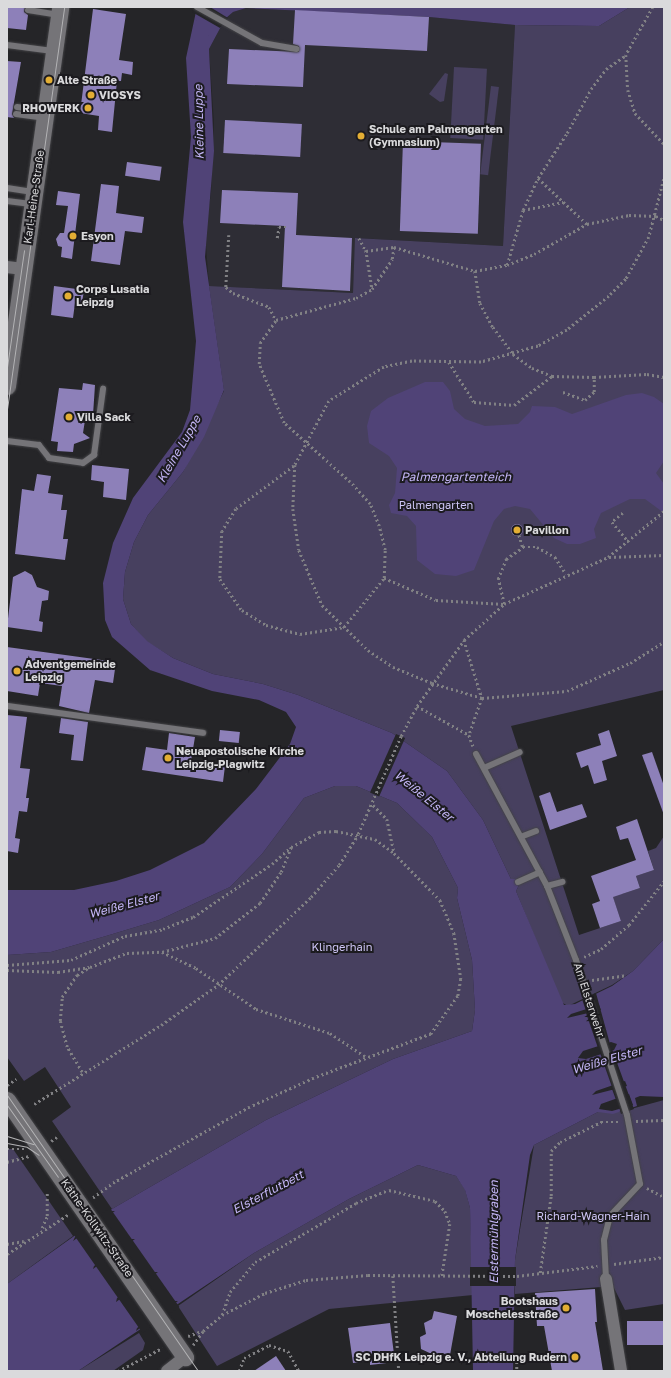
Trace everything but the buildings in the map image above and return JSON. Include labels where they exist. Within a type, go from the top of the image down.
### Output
[{"type":"main road","name":"Karl-Heine-Straße","points":[[7,386],[15,268],[33,198],[60,11]]},
{"type":"main road","name":"Käthe-Kollwitz-Straße","points":[[7,1100],[13,1118],[86,1212],[185,1357]]},
{"type":"street","points":[[606,1279],[621,1371]]},
{"type":"street","points":[[167,1371],[185,1357]]},
{"type":"lane","points":[[197,7],[225,24],[262,43],[296,49]]},
{"type":"lane","points":[[28,10],[60,11]]},
{"type":"lane","points":[[7,45],[54,51]]},
{"type":"lane","points":[[17,106],[45,114]]},
{"type":"lane","points":[[16,114],[45,114]]},
{"type":"lane","points":[[7,188],[33,198]]},
{"type":"lane","points":[[7,201],[33,198]]},
{"type":"lane","points":[[7,441],[39,445],[49,458],[83,463],[94,455],[103,389]]},
{"type":"lane","points":[[7,706],[203,733]]},
{"type":"lane","points":[[484,768],[520,752]]},
{"type":"lane","name":"Am Elsterwehr","points":[[476,754],[523,836],[547,886],[576,960],[627,1118],[640,1184]]},
{"type":"lane","points":[[523,836],[536,831]]},
{"type":"lane","points":[[518,882],[540,872]]},
{"type":"lane","points":[[547,886],[562,882]]},
{"type":"lane","points":[[606,1279],[604,1240],[610,1216],[640,1184]]},
{"type":"path","points":[[507,265],[523,210],[538,178],[568,133],[591,89],[606,69],[626,55],[653,7]]},
{"type":"path","points":[[626,55],[628,90],[635,113],[664,144]]},
{"type":"path","points":[[538,178],[587,224]]},
{"type":"path","points":[[664,179],[656,216],[638,258],[626,279],[609,296],[567,330],[538,346],[481,362],[412,361],[384,367],[362,378],[329,400],[306,439],[295,465],[293,509],[299,550],[322,605],[368,650],[393,667],[432,683],[482,698],[567,691],[630,663],[664,642]]},
{"type":"path","points":[[523,210],[564,202]]},
{"type":"path","points":[[366,251],[394,247],[475,271],[507,265],[534,254],[587,224],[628,215],[656,216],[664,220]]},
{"type":"path","points":[[277,238],[278,227],[287,228]]},
{"type":"path","points":[[229,235],[226,287],[233,293],[269,307],[276,320]]},
{"type":"path","points":[[359,238],[366,251],[372,289]]},
{"type":"path","points":[[295,465],[232,515],[222,531],[220,579],[242,610],[266,625],[300,634],[344,627],[384,578],[385,550],[370,504],[306,439],[284,423],[259,364],[260,343],[276,320],[356,298],[372,289],[392,259],[394,247]]},
{"type":"path","points":[[475,271],[480,303],[513,354],[532,368],[552,376],[594,377],[647,374],[664,377]]},
{"type":"path","points":[[449,361],[474,402],[514,405],[552,376]]},
{"type":"path","points":[[564,392],[585,400],[594,392],[594,377]]},
{"type":"path","points":[[34,1104],[82,1072],[161,1025],[218,985],[311,897],[339,865],[358,834],[373,805],[401,736],[417,706],[464,640],[504,604],[566,574],[608,557],[629,542],[664,511]]},
{"type":"path","points":[[623,514],[612,522],[629,542]]},
{"type":"path","points":[[519,535],[523,547]]},
{"type":"path","points":[[504,604],[498,579],[506,559],[523,547],[537,547],[555,556],[566,574]]},
{"type":"path","points":[[608,557],[664,554]]},
{"type":"path","points":[[384,578],[436,600],[504,604]]},
{"type":"path","points":[[464,640],[482,698],[469,735],[476,754]]},
{"type":"path","points":[[417,706],[469,735]]},
{"type":"path","points":[[373,805],[387,819],[394,853]]},
{"type":"path","points":[[7,965],[71,960],[125,936],[163,929],[187,919],[272,864],[291,847],[319,832],[358,834],[375,839],[394,853],[440,900],[454,933],[461,979],[458,996],[430,1034],[367,1057],[250,1107],[94,1197]]},
{"type":"path","points":[[82,1072],[67,1047],[60,1021],[62,997],[77,975],[90,967],[127,953],[162,952],[215,938],[241,920],[260,902],[281,872],[291,847]]},
{"type":"path","points":[[576,960],[602,949],[629,925],[664,881]]},
{"type":"path","points":[[162,952],[196,968],[218,985],[256,1009],[330,1034],[367,1057]]},
{"type":"path","points":[[7,970],[58,972],[90,967]]},
{"type":"path","points":[[583,984],[626,975]]},
{"type":"path","points":[[7,1085],[16,1079]]},
{"type":"path","points":[[540,1273],[551,1196],[551,1151],[560,1142],[601,1122],[627,1118],[664,1120]]},
{"type":"path","points":[[7,1162],[24,1159]]},
{"type":"path","points":[[640,1184],[664,1197]]},
{"type":"path","points":[[222,1315],[230,1292],[254,1262],[321,1226],[356,1203],[389,1190],[435,1201],[445,1211],[450,1224],[442,1276]]},
{"type":"path","points":[[42,1229],[47,1216],[47,1191]]},
{"type":"path","points":[[7,1254],[42,1229],[66,1216]]},
{"type":"path","points":[[7,1244],[30,1238]]},
{"type":"path","points":[[203,1331],[222,1315],[264,1293],[306,1280],[393,1276],[517,1276],[664,1257]]},
{"type":"path","points":[[393,1276],[399,1371]]},
{"type":"path","points":[[118,1371],[171,1336]]},
{"type":"path","points":[[239,1371],[244,1358],[269,1345],[288,1351],[299,1371]]},
{"type":"path","points":[[506,1362],[517,1362],[517,1371]]},
{"type":"shaded area","name":"Schule am Palmengarten (Gymnasium)","points":[[246,8],[429,17],[515,25],[503,246],[356,238],[353,293],[209,286],[205,232],[211,193],[214,122],[209,49],[225,19],[233,12]]},
{"type":"green space","name":"Palmengarten","points":[[630,7],[664,7],[664,690],[511,726],[579,935],[621,921],[609,886],[617,883],[622,894],[640,888],[636,876],[654,870],[648,851],[656,848],[664,836],[664,939],[633,971],[612,985],[568,1006],[561,1002],[516,891],[519,885],[511,879],[483,820],[447,771],[392,733],[298,695],[263,684],[213,674],[173,658],[146,641],[131,624],[123,599],[125,572],[134,542],[148,515],[183,472],[224,391],[209,286],[353,293],[355,238],[503,246],[515,25],[599,26]]},
{"type":"green space","points":[[454,67],[487,69],[483,140],[450,138]]},
{"type":"green space","points":[[445,73],[448,74],[444,101],[440,102],[429,94]]},
{"type":"green space","points":[[491,86],[499,87],[488,175],[480,174]]},
{"type":"green space","name":"Klingerhain","points":[[335,786],[356,786],[397,803],[432,837],[458,888],[457,898],[472,960],[475,1010],[472,1031],[393,1059],[266,1120],[112,1209],[52,1121],[71,1107],[45,1067],[24,1081],[7,1057],[7,955],[51,952],[159,920],[230,887],[262,854],[304,798]]},
{"type":"green space","name":"Richard-Wagner-Hain","points":[[664,1100],[664,1304],[625,1310],[613,1286],[515,1294],[515,1260],[534,1145],[598,1112],[620,1112]]},
{"type":"green space","points":[[7,1149],[13,1149],[73,1236],[7,1284]]},
{"type":"green space","points":[[418,1165],[456,1176],[465,1189],[470,1208],[473,1295],[329,1309],[217,1366],[178,1306],[254,1253],[349,1199]]},
{"type":"green space","points":[[139,1333],[145,1343],[143,1350],[113,1371],[78,1371]]},
{"type":"water","points":[[197,7],[630,7],[599,26],[515,25],[429,17],[246,8],[233,12],[225,19],[209,49],[214,151],[205,257],[224,390],[204,437],[183,472],[148,515],[134,542],[125,572],[123,599],[131,624],[147,641],[173,658],[213,674],[263,684],[298,695],[392,733],[447,771],[483,820],[511,879],[516,879],[519,885],[516,891],[564,1005],[575,1004],[612,986],[633,971],[664,939],[664,1097],[640,1096],[635,1098],[637,1106],[613,1114],[598,1112],[534,1145],[530,1155],[515,1260],[513,1371],[473,1371],[470,1208],[465,1190],[456,1176],[418,1165],[349,1199],[254,1253],[78,1371],[7,1371],[7,1284],[112,1209],[266,1120],[393,1059],[472,1031],[475,1010],[472,960],[457,898],[458,888],[432,837],[397,803],[356,786],[335,786],[304,798],[262,854],[230,887],[159,920],[51,952],[7,955],[7,890],[74,890],[116,881],[150,870],[204,843],[256,789],[290,744],[296,727],[286,712],[259,700],[212,691],[150,670],[112,637],[105,620],[103,583],[113,543],[133,498],[182,432],[190,410],[196,341],[183,222],[191,137],[186,58]],"holes":[[[599,1005],[601,1010],[567,1018],[571,1014]],[[611,1042],[617,1044],[614,1050],[586,1059],[578,1058],[583,1051]],[[625,1081],[627,1086],[592,1095],[596,1091]],[[629,1094],[633,1105],[612,1111],[599,1109],[601,1104]],[[112,1211],[115,1211],[73,1241],[75,1237]],[[131,1239],[135,1239],[93,1269],[94,1266]],[[154,1272],[158,1272],[116,1302],[117,1298]],[[175,1301],[178,1301],[136,1331],[137,1328]]]},
{"type":"water","name":"Palmengartenteich","points":[[425,382],[443,382],[450,391],[454,409],[465,419],[485,426],[518,424],[530,412],[532,406],[555,407],[572,414],[626,395],[642,393],[654,397],[664,404],[664,461],[656,473],[664,484],[664,513],[645,499],[630,499],[601,513],[594,529],[596,538],[580,544],[567,544],[554,538],[530,509],[515,506],[504,509],[494,521],[474,570],[456,576],[435,574],[417,560],[416,526],[407,516],[391,513],[389,505],[395,493],[397,468],[389,456],[369,443],[367,426],[371,411],[388,398]]},
{"type":"pier","points":[[195,7],[210,7],[228,18],[220,28],[192,12]]},
{"type":"pier","points":[[396,734],[405,738],[379,797],[370,792]]},
{"type":"pier","points":[[596,993],[610,1044],[598,1048],[586,1013],[598,1007],[586,1011],[582,999]]},
{"type":"pier","points":[[612,1049],[634,1109],[621,1114],[619,1107],[630,1103],[628,1096],[616,1100],[612,1089],[624,1083],[612,1087],[600,1053]]},
{"type":"pier","points":[[110,1208],[179,1307],[143,1333],[73,1234]]},
{"type":"pier","points":[[470,1267],[516,1267],[516,1286],[470,1286]]},
{"type":"tram line","points":[[7,409],[64,7]]},
{"type":"tram line","points":[[7,367],[24,250]]},
{"type":"tram line","points":[[7,1095],[198,1371]]},
{"type":"tram line","points":[[7,1105],[58,1177]]},
{"type":"tram line","points":[[7,1136],[34,1144]]},
{"type":"tram line","points":[[7,1143],[27,1147],[39,1155]]},
{"type":"place","name":"Alte Straße","points":[[49,80]]},
{"type":"place","name":"VIOSYS","points":[[91,95]]},
{"type":"place","name":"RHOWERK","points":[[88,108]]},
{"type":"place","name":"Schule am Palmengarten (Gymnasium)","points":[[361,136]]},
{"type":"place","name":"Esyon","points":[[73,236]]},
{"type":"place","name":"Corps Lusatia Leipzig","points":[[68,296]]},
{"type":"place","name":"Villa Sack","points":[[69,417]]},
{"type":"place","name":"Pavillon","points":[[517,530]]},
{"type":"place","name":"Adventgemeinde Leipzig","points":[[17,671]]},
{"type":"place","name":"Neuapostolische Kirche Leipzig-Plagwitz","points":[[168,758]]},
{"type":"place","name":"Bootshaus Moschelesstraße","points":[[566,1308]]},
{"type":"place","name":"SC DHfK Leipzig e. V., Abteilung Rudern","points":[[575,1357]]},
{"type":"water label","name":"Kleine Luppe","points":[[199,122]]},
{"type":"water label","name":"Kleine Luppe","points":[[179,449]]},
{"type":"water label","name":"Weiße Elster","points":[[424,796]]},
{"type":"water label","name":"Weiße Elster","points":[[124,905]]},
{"type":"water label","name":"Weiße Elster","points":[[607,1060]]},
{"type":"water label","name":"Elsterflutbett","points":[[268,1192]]},
{"type":"water label","name":"Elstermühlgraben","points":[[494,1232]]}]
